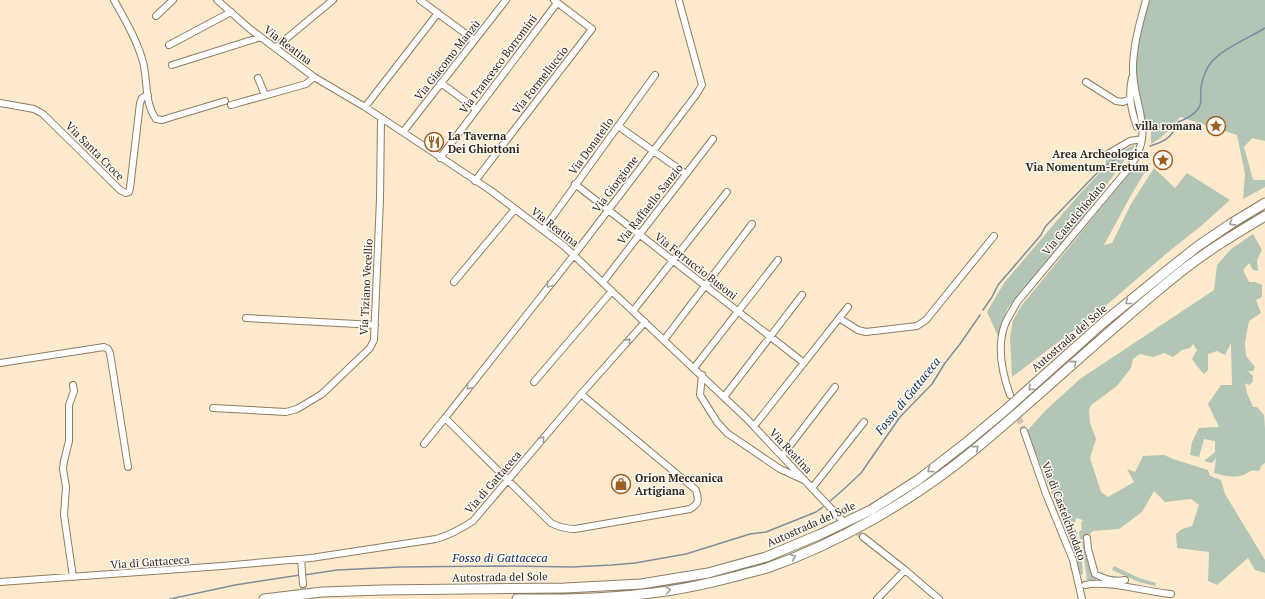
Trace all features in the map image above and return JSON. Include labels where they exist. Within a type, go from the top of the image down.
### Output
[{"type":"highway","name":"Autostrada del Sole","points":[[264,599],[322,592],[565,588],[641,584],[708,573],[766,557],[821,534],[871,510],[918,480],[996,418],[1105,321],[1180,260],[1232,223],[1265,203]]},
{"type":"highway","name":"Autostrada del Sole","points":[[517,599],[565,599],[644,594],[709,583],[766,568],[824,545],[862,526],[923,489],[973,451],[1113,328],[1179,273],[1224,241],[1265,216]]},
{"type":"street","points":[[114,0],[128,25],[141,56],[145,71],[148,96],[154,117],[159,120],[225,101]]},
{"type":"street","points":[[156,16],[173,0]]},
{"type":"street","name":"Via Reatina","points":[[217,0],[275,48],[314,77],[365,107],[475,180],[574,254],[754,426],[841,519]]},
{"type":"street","points":[[321,0],[327,5]]},
{"type":"street","points":[[275,48],[333,0]]},
{"type":"street","points":[[420,0],[474,40]]},
{"type":"street","name":"Via Giacomo Manzù","points":[[403,132],[506,0]]},
{"type":"street","name":"Via Castelchiodato","points":[[1010,395],[1004,377],[1001,353],[1004,327],[1011,313],[1017,302],[1129,168],[1137,156],[1142,139],[1143,123],[1135,89],[1133,57],[1146,0]]},
{"type":"street","name":"Via Formelluccio","points":[[475,180],[592,29],[555,1]]},
{"type":"street","name":"Via Francesco Borromini","points":[[440,158],[555,1]]},
{"type":"street","name":"Via Giorgione","points":[[424,444],[574,254],[696,95],[702,85],[679,1]]},
{"type":"street","points":[[169,46],[231,12]]},
{"type":"street","points":[[365,107],[438,13]]},
{"type":"street","points":[[172,65],[261,36]]},
{"type":"street","points":[[1133,69],[1130,99],[1137,127]]},
{"type":"street","name":"Via Donatello","points":[[543,230],[655,74]]},
{"type":"street","points":[[231,105],[306,84],[314,77]]},
{"type":"street","points":[[258,78],[265,95]]},
{"type":"street","points":[[1086,82],[1116,101],[1122,102],[1130,99]]},
{"type":"street","points":[[441,83],[476,109]]},
{"type":"street","name":"Via Santa Croce","points":[[0,103],[34,109],[43,114],[119,189],[126,193],[129,192],[130,188],[140,102],[142,98],[148,96]]},
{"type":"street","name":"Via Tiziano Vecellio","points":[[213,408],[286,412],[296,409],[324,392],[370,348],[374,340],[375,325],[380,199],[381,118]]},
{"type":"street","points":[[618,126],[686,174]]},
{"type":"street","name":"Via Raffaello Sanzio","points":[[603,282],[714,139]]},
{"type":"street","points":[[1100,153],[1106,155],[1130,141],[1142,139]]},
{"type":"street","name":"Via Ferruccio Busoni","points":[[575,184],[804,363]]},
{"type":"street","points":[[633,311],[727,192]]},
{"type":"street","points":[[454,282],[515,209]]},
{"type":"street","points":[[664,340],[752,224]]},
{"type":"street","points":[[839,318],[858,330],[866,332],[918,326],[926,320],[994,236]]},
{"type":"street","points":[[694,368],[778,260]]},
{"type":"street","points":[[534,382],[612,291]]},
{"type":"street","points":[[724,397],[802,295]]},
{"type":"street","points":[[754,426],[848,307]]},
{"type":"street","points":[[246,318],[375,325]]},
{"type":"street","name":"Via di Gattaceca","points":[[0,582],[301,559],[436,539],[450,535],[473,521],[581,394],[645,322]]},
{"type":"street","points":[[0,363],[104,346],[108,349],[110,353],[128,467]]},
{"type":"street","points":[[702,376],[700,395],[717,422],[727,432],[780,469],[806,482]]},
{"type":"street","points":[[73,385],[74,391],[69,405],[69,442],[63,469],[66,487],[64,515],[73,577]]},
{"type":"street","points":[[782,456],[835,387]]},
{"type":"street","points":[[445,418],[551,522],[558,527],[568,529],[690,509],[695,506],[698,502],[696,490],[581,394]]},
{"type":"street","points":[[812,488],[864,422]]},
{"type":"street","name":"Via di Castelchiodato","points":[[1024,431],[1046,494],[1073,560],[1082,599]]},
{"type":"street","points":[[863,537],[939,599]]},
{"type":"street","points":[[1087,538],[1094,574],[1102,578],[1120,581],[1125,580]]},
{"type":"street","points":[[301,559],[303,584]]},
{"type":"street","points":[[877,599],[905,570]]},
{"type":"street","points":[[1086,585],[1110,585],[1171,594]]},
{"type":"green space","points":[[1150,0],[1265,0],[1265,141],[1252,138],[1244,147],[1253,180],[1265,180],[1265,187],[1243,199],[1245,174],[1237,135],[1180,117],[1167,132],[1151,144],[1151,128],[1147,127],[1136,72],[1137,51]]},
{"type":"green space","points":[[1136,144],[1085,215],[1007,309],[998,336],[987,312],[1004,283],[1077,197],[1105,167],[1106,159]]},
{"type":"green space","points":[[1145,164],[1148,167],[1104,245],[1112,243],[1131,204],[1154,168],[1175,188],[1187,173],[1230,200],[1102,309],[1012,377],[1010,337],[1013,320],[1022,305],[1136,165]]},
{"type":"green space","points":[[1253,234],[1262,250],[1257,260],[1258,271],[1253,270],[1249,263],[1243,270],[1249,282],[1255,282],[1262,285],[1262,297],[1256,300],[1261,313],[1249,321],[1245,343],[1246,356],[1255,367],[1253,371],[1248,371],[1253,376],[1253,382],[1249,385],[1245,383],[1247,393],[1253,407],[1257,407],[1264,415],[1265,463],[1259,471],[1251,471],[1237,477],[1214,473],[1216,458],[1212,463],[1204,461],[1215,452],[1215,441],[1204,439],[1199,457],[1190,455],[1192,442],[1199,428],[1219,427],[1208,404],[1221,385],[1232,385],[1231,343],[1225,355],[1217,351],[1208,354],[1208,370],[1204,374],[1192,359],[1197,350],[1193,344],[1190,348],[1182,350],[1173,357],[1164,353],[1153,357],[1140,354],[1133,359],[1131,368],[1117,386],[1091,405],[1089,410],[1090,423],[1096,439],[1090,458],[1101,492],[1108,497],[1134,482],[1127,469],[1135,472],[1143,456],[1164,455],[1208,470],[1210,476],[1221,480],[1225,494],[1265,560],[1265,573],[1255,570],[1248,558],[1217,585],[1208,581],[1209,552],[1177,548],[1176,534],[1182,529],[1192,526],[1199,505],[1191,499],[1165,502],[1154,491],[1142,512],[1119,529],[1093,531],[1089,535],[1088,533],[1086,540],[1080,539],[1079,532],[1082,530],[1081,523],[1083,520],[1076,518],[1074,528],[1078,533],[1076,536],[1083,574],[1080,574],[1067,532],[1027,431],[1045,411],[1080,379],[1214,290],[1217,265],[1231,249]]},
{"type":"green space","points":[[1082,541],[1087,542],[1095,559],[1093,563],[1097,574],[1096,581],[1093,582],[1087,580]]},
{"type":"green space","points":[[1114,566],[1139,578],[1156,583],[1155,586],[1139,582],[1112,570]]},
{"type":"waterway","points":[[1150,146],[1160,143],[1171,135],[1178,122],[1188,118],[1199,108],[1201,103],[1201,87],[1208,66],[1221,53],[1265,28]]},
{"type":"waterway","name":"Fosso di Gattaceca","points":[[983,310],[998,285],[1041,235],[1045,227],[1105,166],[1117,158],[1135,151]]},
{"type":"waterway","name":"Fosso di Gattaceca","points":[[828,503],[861,473],[900,417],[932,384],[945,363],[980,315]]},
{"type":"waterway","name":"Fosso di Gattaceca","points":[[304,575],[337,570],[400,567],[572,567],[635,563],[686,554],[750,534],[766,532],[816,512],[823,507]]},
{"type":"waterway","name":"Fosso di Gattaceca","points":[[170,599],[235,585],[300,575]]},
{"type":"tunnel","points":[[1012,401],[1024,431]]},
{"type":"tunnel","points":[[844,521],[863,537]]},
{"type":"tunnel","points":[[303,584],[304,599]]},
{"type":"place","name":"villa romana","points":[[1216,126]]},
{"type":"place","name":"La Taverna Dei Ghiottoni","points":[[434,142]]},
{"type":"place","name":"Area Archeologica Via Nomentum-Eretum","points":[[1163,160]]},
{"type":"place","name":"Orion Meccanica Artigiana","points":[[621,484]]}]
